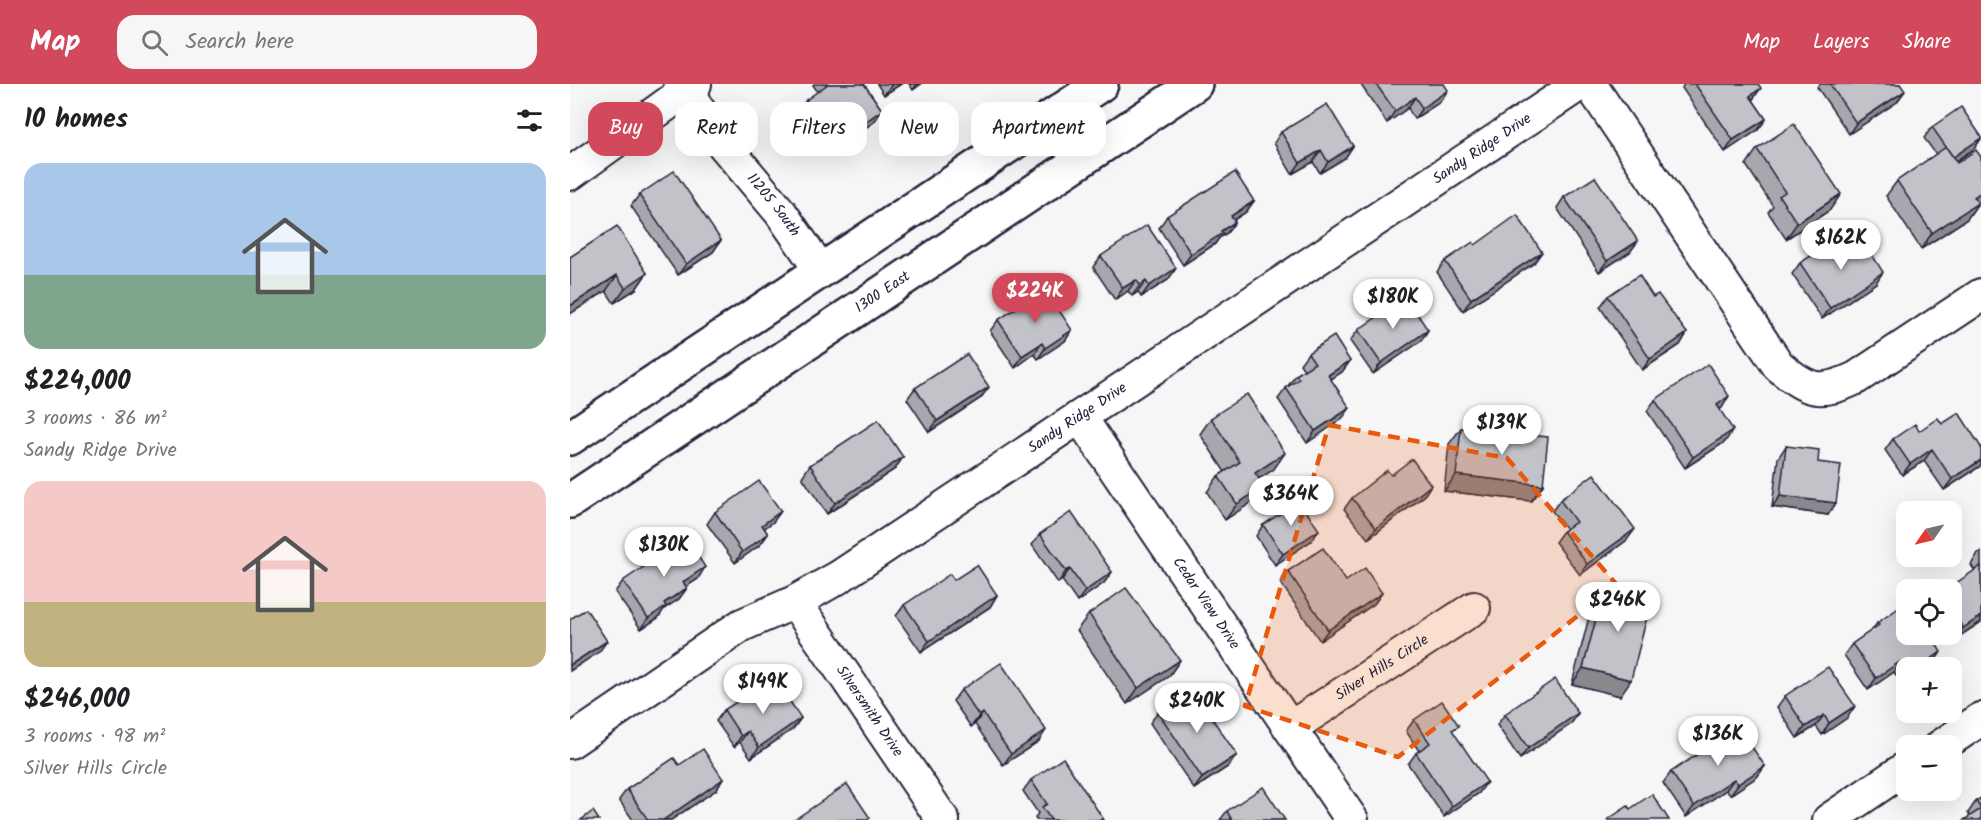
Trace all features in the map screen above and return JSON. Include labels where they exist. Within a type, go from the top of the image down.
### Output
[{"type":"main road","points":[[570,438],[1101,84]]},
{"type":"main road","name":"1300 East","points":[[570,501],[1195,84]]},
{"type":"street","name":"Sandy Ridge Drive","points":[[570,742],[742,625],[795,602],[839,577],[1580,84]]},
{"type":"street","points":[[1590,84],[1778,365],[1795,380],[1814,389],[1836,387],[1856,378],[1981,295]]},
{"type":"street","name":"11205 South","points":[[687,86],[722,143],[781,213],[820,271]]},
{"type":"street","points":[[570,174],[687,86]]},
{"type":"street","name":"Cedar View Drive","points":[[1080,417],[1352,820]]},
{"type":"street","name":"Silversmith Drive","points":[[795,602],[943,820]]},
{"type":"street","name":"Silver Hills Circle","points":[[1290,728],[1474,608]]},
{"type":"street","points":[[1957,735],[1981,719]]},
{"type":"street","points":[[1829,820],[1896,775]]},
{"type":"highlighted area","points":[[1329,425],[1507,458],[1617,585],[1398,757],[1245,706]]},
{"type":"building","points":[[828,84],[864,84],[879,106],[879,112],[867,121],[867,102],[807,102],[806,100]]},
{"type":"building","points":[[1376,84],[1444,84],[1448,90],[1422,108],[1415,97],[1395,111]]},
{"type":"building","points":[[1695,84],[1758,84],[1761,88],[1750,96],[1766,119],[1733,140]]},
{"type":"building","points":[[1830,84],[1900,84],[1905,91],[1856,123]]},
{"type":"building","points":[[1327,104],[1353,146],[1328,162],[1321,150],[1300,163],[1281,132]]},
{"type":"building","points":[[1961,107],[1981,138],[1953,157],[1932,127]]},
{"type":"building","points":[[1794,124],[1841,194],[1797,223],[1779,196],[1785,192],[1757,149]]},
{"type":"building","points":[[1946,147],[1957,163],[1976,150],[1981,157],[1981,192],[1974,197],[1978,203],[1932,233],[1897,181]]},
{"type":"building","points":[[674,171],[721,240],[686,264],[639,195]]},
{"type":"building","points":[[1235,172],[1254,201],[1231,216],[1235,222],[1221,231],[1223,233],[1191,254],[1167,216]]},
{"type":"building","points":[[1595,177],[1638,241],[1607,261],[1564,197]]},
{"type":"building","points":[[1517,215],[1542,252],[1471,299],[1445,261],[1473,242],[1475,245]]},
{"type":"building","points":[[1147,225],[1176,268],[1149,286],[1146,281],[1140,285],[1136,280],[1123,288],[1101,256]]},
{"type":"building","points":[[617,226],[647,273],[625,288],[617,275],[570,306],[570,257]]},
{"type":"building","points":[[1832,242],[1842,256],[1864,242],[1883,272],[1830,308],[1800,263]]},
{"type":"building","points":[[1639,275],[1653,297],[1658,294],[1687,333],[1650,359],[1608,296]]},
{"type":"building","points":[[1045,289],[1072,330],[1045,348],[1042,343],[1022,356],[998,320]]},
{"type":"building","points":[[1406,297],[1428,330],[1381,363],[1358,330]]},
{"type":"building","points":[[1334,336],[1350,361],[1328,375],[1350,408],[1315,431],[1286,388],[1299,379],[1296,375],[1315,363],[1308,353]]},
{"type":"building","points":[[967,354],[989,387],[937,421],[915,388]]},
{"type":"building","points":[[1708,364],[1729,396],[1717,405],[1733,430],[1693,457],[1655,400]]},
{"type":"building","points":[[1247,394],[1285,453],[1255,473],[1264,486],[1237,504],[1218,476],[1240,462],[1211,418]]},
{"type":"building","points":[[1959,413],[1981,447],[1981,460],[1952,479],[1932,449],[1910,464],[1893,439],[1915,424],[1919,431],[1938,418],[1942,424]]},
{"type":"building","points":[[878,420],[903,457],[835,503],[810,465]]},
{"type":"building","points":[[1461,428],[1548,437],[1543,485],[1456,475]]},
{"type":"building","points":[[1786,446],[1819,450],[1818,462],[1841,465],[1836,503],[1780,496]]},
{"type":"building","points":[[1412,459],[1431,485],[1376,528],[1352,498],[1387,470],[1391,475]]},
{"type":"building","points":[[1594,474],[1635,529],[1587,564],[1563,531],[1576,522],[1560,500]]},
{"type":"building","points":[[759,481],[781,511],[762,525],[768,534],[742,552],[715,512]]},
{"type":"building","points":[[1299,501],[1319,530],[1283,554],[1263,525]]},
{"type":"building","points":[[1071,512],[1112,572],[1085,591],[1070,569],[1066,571],[1040,534]]},
{"type":"building","points":[[686,538],[705,567],[683,582],[687,588],[664,603],[666,606],[648,618],[623,581]]},
{"type":"building","points":[[1323,548],[1346,581],[1365,568],[1382,593],[1328,630],[1288,571]]},
{"type":"building","points":[[977,565],[997,595],[929,641],[904,605],[950,574],[954,580]]},
{"type":"building","points":[[1981,566],[1981,616],[1963,628],[1962,626],[1962,579]]},
{"type":"building","points":[[1605,585],[1652,597],[1631,680],[1583,668]]},
{"type":"building","points":[[1126,588],[1180,660],[1138,688],[1089,614]]},
{"type":"building","points":[[586,609],[607,641],[570,665],[570,619]]},
{"type":"building","points":[[1896,610],[1896,645],[1937,645],[1941,652],[1934,657],[1896,657],[1896,664],[1876,678],[1852,644],[1879,625],[1877,623]]},
{"type":"building","points":[[1001,663],[1046,730],[1011,754],[983,713],[979,716],[961,690]]},
{"type":"building","points":[[1828,667],[1855,706],[1829,723],[1824,715],[1805,727],[1785,696]]},
{"type":"building","points":[[1555,679],[1578,713],[1528,748],[1505,714]]},
{"type":"building","points":[[777,682],[801,718],[759,747],[748,731],[741,736],[724,710],[747,695],[751,700]]},
{"type":"building","points":[[1192,689],[1237,755],[1202,778],[1158,712]]},
{"type":"building","points":[[1442,701],[1459,726],[1452,730],[1487,782],[1452,806],[1416,753],[1430,743],[1414,720]]},
{"type":"building","points":[[1738,727],[1765,766],[1738,784],[1734,779],[1694,806],[1671,772]]},
{"type":"building","points":[[703,749],[723,779],[663,820],[648,820],[627,789],[674,758],[679,765]]},
{"type":"building","points":[[1063,758],[1104,820],[1051,820],[1042,807],[1047,804],[1031,780]]},
{"type":"building","points":[[847,784],[870,818],[867,820],[794,820]]},
{"type":"building","points":[[1263,787],[1285,820],[1232,820],[1227,811]]},
{"type":"building","points":[[1652,794],[1669,820],[1607,820],[1628,806],[1630,809]]},
{"type":"building","points":[[1981,798],[1981,809],[1976,801]]},
{"type":"building","points":[[1981,809],[1981,820],[1964,820]]},
{"type":"building","points":[[593,811],[599,820],[581,820]]}]
